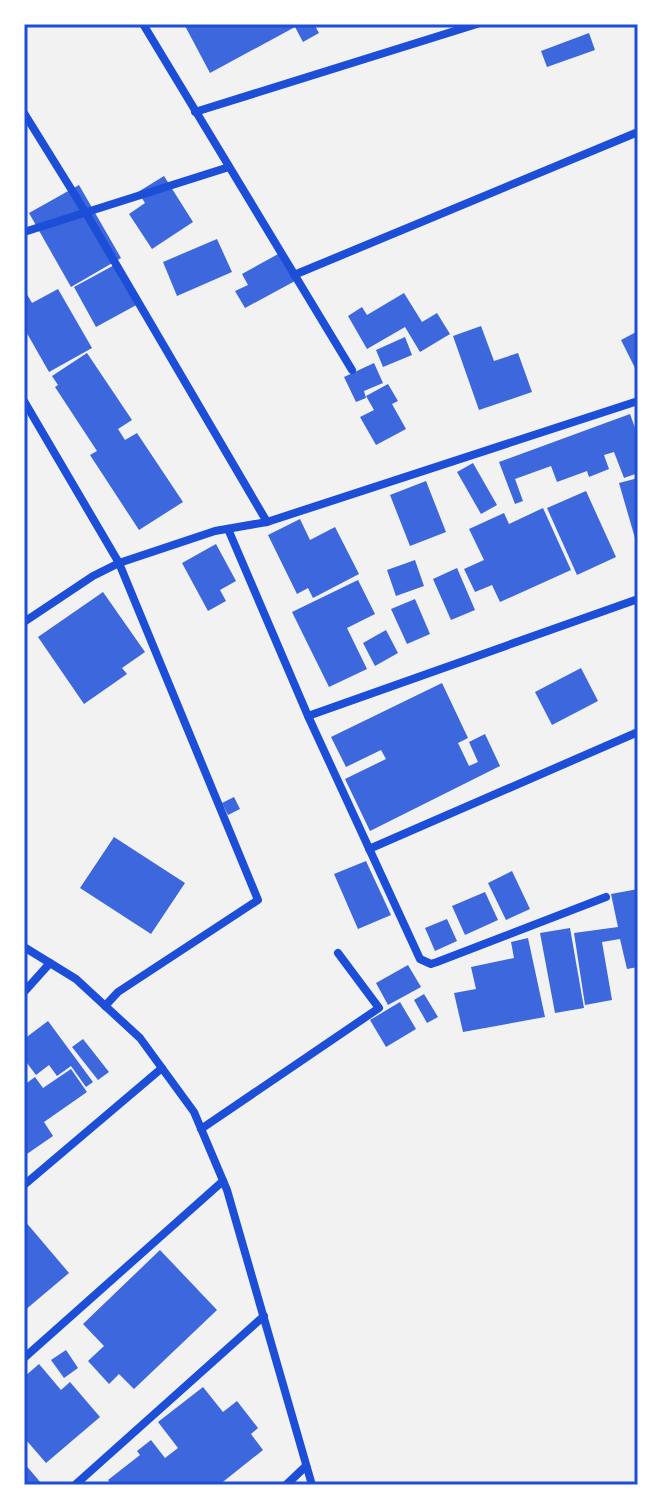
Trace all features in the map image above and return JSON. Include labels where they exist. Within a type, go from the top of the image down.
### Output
[{"type":"street","points":[[143,24],[352,370]]},
{"type":"street","points":[[195,112],[477,24]]},
{"type":"street","points":[[24,113],[267,522]]},
{"type":"street","points":[[294,275],[638,132]]},
{"type":"street","points":[[24,232],[229,167]]},
{"type":"street","points":[[24,401],[119,563],[258,900],[118,992],[105,1006]]},
{"type":"street","points":[[24,622],[93,576],[119,563],[215,531],[267,522],[638,401]]},
{"type":"street","points":[[228,529],[308,716],[416,954],[425,962],[437,962],[606,897]]},
{"type":"street","points":[[308,716],[638,599]]},
{"type":"street","points":[[369,849],[638,732]]},
{"type":"street","points":[[24,947],[76,979],[140,1038],[194,1112],[223,1181],[312,1485]]},
{"type":"street","points":[[201,1129],[379,1008],[338,953]]},
{"type":"street","points":[[24,992],[50,963]]},
{"type":"street","points":[[24,1185],[162,1068]]},
{"type":"street","points":[[24,1358],[223,1181]]},
{"type":"street","points":[[75,1485],[264,1316]]},
{"type":"street","points":[[286,1485],[306,1466]]},
{"type":"building","points":[[184,24],[314,24],[319,33],[303,42],[295,27],[210,73]]},
{"type":"building","points":[[589,33],[595,50],[547,67],[541,51]]},
{"type":"building","points":[[164,176],[193,222],[152,249],[129,214],[145,203],[138,192]]},
{"type":"building","points":[[79,185],[121,258],[71,287],[29,213]]},
{"type":"building","points":[[217,239],[232,272],[177,296],[163,262]]},
{"type":"building","points":[[280,253],[295,281],[245,308],[235,291],[248,285],[242,274]]},
{"type":"building","points":[[118,263],[140,303],[96,327],[74,287]]},
{"type":"building","points":[[24,289],[32,303],[58,289],[92,348],[49,372],[24,328]]},
{"type":"building","points":[[404,293],[422,322],[437,313],[450,334],[420,352],[405,327],[367,349],[348,316],[362,307],[367,315]]},
{"type":"building","points":[[481,326],[494,361],[518,353],[532,392],[479,410],[453,336]]},
{"type":"building","points":[[638,331],[638,374],[621,340]]},
{"type":"building","points":[[405,337],[412,355],[383,367],[376,350]]},
{"type":"building","points":[[87,353],[132,420],[118,429],[125,440],[137,433],[183,502],[139,530],[90,455],[97,451],[55,387],[58,385],[52,376]]},
{"type":"building","points":[[374,363],[383,383],[364,391],[366,398],[356,402],[344,377]]},
{"type":"building","points":[[388,384],[398,401],[392,404],[406,429],[376,445],[360,417],[374,410],[366,396]]},
{"type":"building","points":[[630,414],[638,436],[638,473],[624,478],[614,452],[604,455],[609,469],[589,477],[587,471],[557,482],[551,466],[515,479],[523,501],[515,504],[499,462]]},
{"type":"building","points":[[473,463],[497,505],[481,514],[457,472]]},
{"type":"building","points":[[638,478],[638,545],[637,545],[619,483]]},
{"type":"building","points":[[426,481],[446,532],[410,546],[390,495]]},
{"type":"building","points":[[586,491],[616,557],[577,575],[547,508]]},
{"type":"building","points":[[543,508],[571,570],[500,602],[492,585],[475,592],[464,569],[484,560],[469,529],[504,513],[509,524]]},
{"type":"building","points":[[300,519],[310,540],[335,527],[359,574],[313,598],[308,588],[297,594],[268,535]]},
{"type":"building","points":[[216,544],[236,581],[220,590],[226,601],[208,611],[182,563]]},
{"type":"building","points":[[415,560],[424,586],[396,596],[387,570]]},
{"type":"building","points":[[457,568],[475,610],[451,620],[433,579]]},
{"type":"building","points":[[358,580],[375,614],[347,628],[367,669],[329,687],[292,612]]},
{"type":"building","points":[[103,592],[145,652],[122,668],[127,674],[84,704],[38,637]]},
{"type":"building","points":[[415,599],[430,634],[407,644],[391,609]]},
{"type":"building","points":[[386,630],[398,653],[375,666],[363,643]]},
{"type":"building","points":[[581,668],[598,701],[552,725],[535,692]]},
{"type":"building","points":[[442,683],[468,738],[458,743],[469,766],[478,762],[469,742],[485,734],[500,766],[370,831],[345,779],[386,759],[381,750],[346,767],[331,737]]},
{"type":"building","points":[[234,797],[240,809],[228,815],[222,803]]},
{"type":"building","points":[[114,837],[185,883],[151,934],[80,888]]},
{"type":"building","points":[[366,861],[391,915],[358,929],[334,874]]},
{"type":"building","points":[[512,871],[530,909],[506,920],[488,883]]},
{"type":"building","points":[[638,889],[638,967],[627,969],[620,939],[602,942],[612,1000],[585,1005],[574,933],[618,927],[611,894]]},
{"type":"building","points":[[485,892],[498,920],[465,935],[452,906]]},
{"type":"building","points":[[447,919],[457,941],[435,951],[425,928]]},
{"type":"building","points":[[570,928],[584,1008],[555,1013],[540,933]]},
{"type":"building","points":[[528,938],[545,1017],[463,1032],[454,993],[476,989],[471,967],[514,958],[511,942]]},
{"type":"building","points":[[408,965],[421,987],[388,1005],[376,983]]},
{"type":"building","points":[[424,994],[438,1017],[427,1023],[414,1000]]},
{"type":"building","points":[[400,1002],[416,1029],[386,1047],[370,1020]]},
{"type":"building","points":[[48,1021],[93,1082],[86,1087],[71,1066],[57,1076],[49,1065],[36,1075],[24,1059],[24,1039]]},
{"type":"building","points":[[83,1039],[109,1072],[98,1080],[72,1047]]},
{"type":"building","points":[[71,1069],[87,1092],[44,1122],[53,1136],[24,1156],[24,1085],[35,1077],[43,1088]]},
{"type":"building","points":[[24,1220],[69,1273],[24,1311]]},
{"type":"building","points":[[160,1250],[217,1310],[134,1389],[119,1374],[109,1384],[88,1361],[104,1346],[83,1324]]},
{"type":"building","points":[[66,1350],[78,1368],[64,1378],[51,1360]]},
{"type":"building","points":[[39,1364],[61,1390],[70,1382],[100,1417],[46,1463],[27,1441],[24,1444],[24,1377]]},
{"type":"building","points":[[203,1387],[223,1412],[237,1401],[258,1428],[251,1434],[263,1450],[219,1485],[112,1485],[108,1480],[140,1455],[137,1451],[151,1440],[165,1458],[178,1448],[158,1422]]},
{"type":"building","points":[[24,1463],[41,1483],[24,1485]]}]
